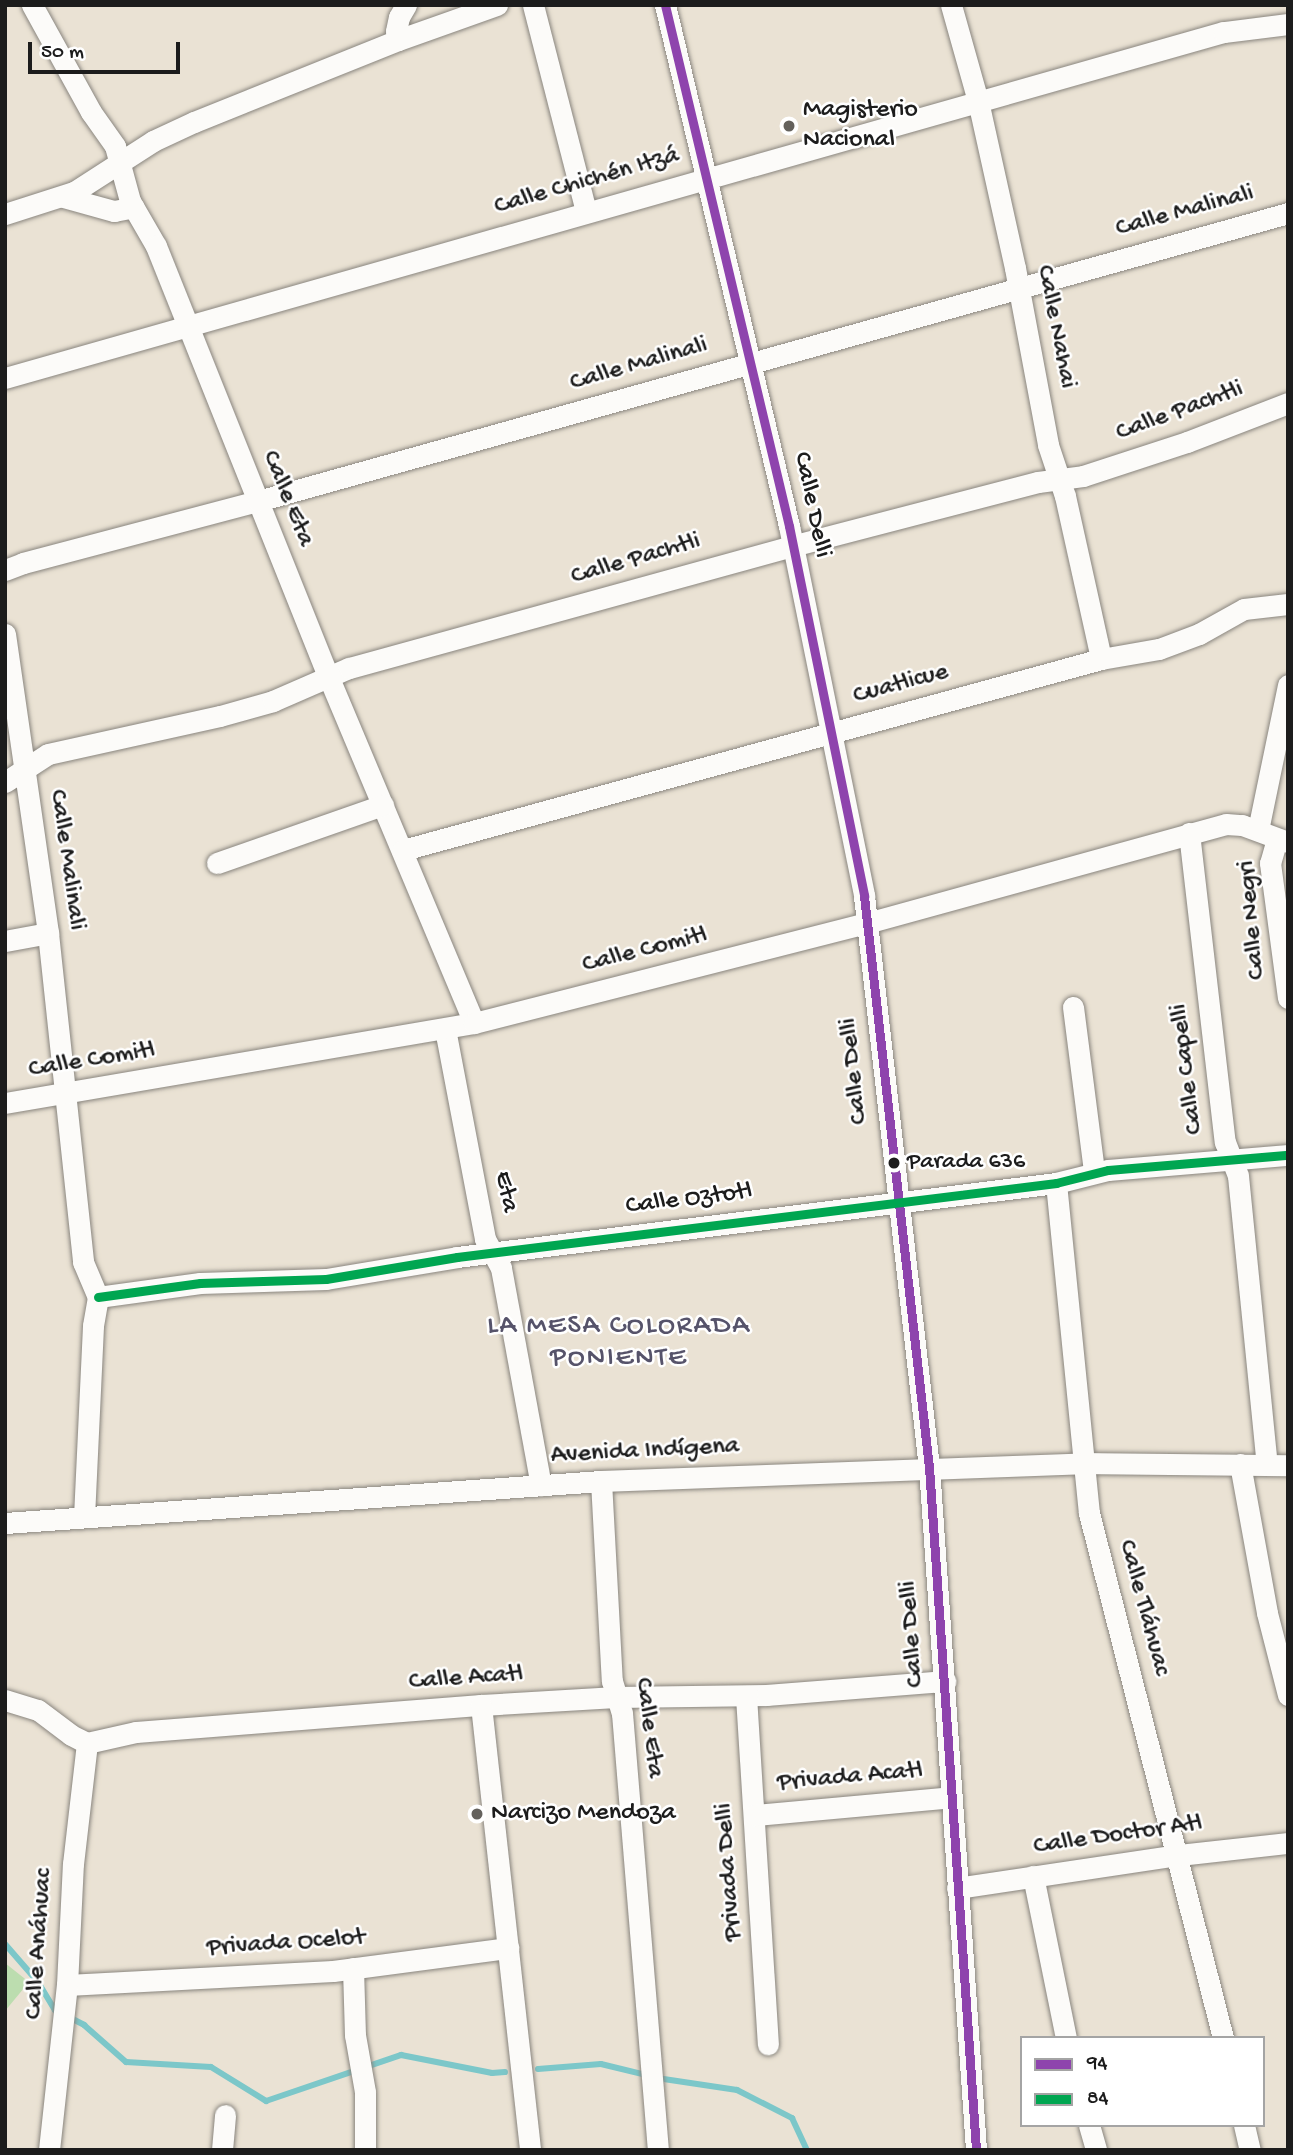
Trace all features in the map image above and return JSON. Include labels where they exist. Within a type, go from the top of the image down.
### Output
[{"type":"street","name":"Calle Eta","points":[[32,5],[91,112],[115,146],[134,207],[156,246],[329,678],[474,1023]]},
{"type":"street","points":[[398,40],[398,17],[406,5]]},
{"type":"street","points":[[5,215],[63,197],[121,164],[153,141],[194,122],[398,40],[497,5]]},
{"type":"street","points":[[533,5],[586,212]]},
{"type":"street","name":"Calle Delli","points":[[665,5],[792,546],[867,923],[929,1467],[976,2150]]},
{"type":"street","name":"Calle Nahai","points":[[951,5],[978,100],[1018,287],[1048,446],[1059,479],[1101,659]]},
{"type":"street","name":"Calle Chichén Itzá","points":[[5,378],[978,100],[1224,33],[1288,24]]},
{"type":"street","points":[[63,197],[114,211],[134,207]]},
{"type":"street","name":"Calle Malinali","points":[[5,570],[1288,213]]},
{"type":"street","name":"Calle Pachtli","points":[[5,782],[48,754],[220,716],[273,701],[349,668],[792,546],[1059,479],[1083,476],[1145,457],[1288,403]]},
{"type":"street","name":"Cuatlicue","points":[[403,850],[1101,659],[1182,641],[1244,609],[1288,604]]},
{"type":"street","name":"Calle Malinali","points":[[5,634],[48,933],[83,1262],[98,1297]]},
{"type":"street","name":"Calle Negri","points":[[1288,685],[1270,863],[1288,998]]},
{"type":"street","points":[[217,863],[383,805]]},
{"type":"street","name":"Calle Comitl","points":[[5,1103],[474,1023],[867,923],[1189,833],[1235,824],[1274,837]]},
{"type":"street","name":"Calle Capelli","points":[[1189,833],[1225,1142],[1238,1176],[1277,1464]]},
{"type":"street","points":[[5,941],[48,933]]},
{"type":"street","points":[[1073,1007],[1094,1171]]},
{"type":"street","name":"Eta","points":[[445,1029],[485,1239],[501,1268],[541,1485]]},
{"type":"street","name":"Calle Oztotl","points":[[98,1297],[200,1283],[326,1279],[492,1254],[1056,1183],[1094,1171],[1288,1155]]},
{"type":"street","name":"Calle Tláhuac","points":[[1056,1183],[1089,1513],[1223,2036]]},
{"type":"street","points":[[83,1517],[93,1326],[98,1297]]},
{"type":"street","name":"Avenida Indígena","points":[[5,1523],[601,1481],[1082,1462],[1277,1464]]},
{"type":"street","points":[[1240,1464],[1267,1613],[1288,1695]]},
{"type":"street","name":"Calle Eta","points":[[601,1481],[612,1681],[622,1713],[658,2150]]},
{"type":"street","name":"Calle Acatl","points":[[87,1743],[136,1732],[481,1705],[617,1697],[746,1696],[945,1681]]},
{"type":"street","name":"Privada Delli","points":[[746,1696],[768,2044]]},
{"type":"street","points":[[5,1700],[38,1710],[71,1735],[87,1743]]},
{"type":"street","points":[[481,1705],[530,2150]]},
{"type":"street","name":"Calle Anáhuac","points":[[49,2150],[67,1985],[73,1864],[87,1743]]},
{"type":"street","name":"Privada Acatl","points":[[755,1815],[951,1797]]},
{"type":"street","name":"Calle Doctor Atl","points":[[957,1888],[1178,1855],[1288,1843]]},
{"type":"street","points":[[1033,1876],[1066,2036]]},
{"type":"street","name":"Privada Ocelot","points":[[67,1985],[353,1968],[508,1948]]},
{"type":"street","points":[[353,1968],[363,2083],[365,2150]]},
{"type":"street","points":[[222,2150],[225,2115]]},
{"type":"street","points":[[1090,2127],[1096,2150]]},
{"type":"street","points":[[1244,2127],[1250,2150]]},
{"type":"green space","points":[[5,1963],[29,1982],[5,2011]]},
{"type":"waterway","points":[[5,1944],[38,1982],[55,2010],[84,2025],[126,2062],[211,2067],[266,2101],[401,2055],[492,2073],[505,2072]]},
{"type":"waterway","points":[[538,2069],[601,2064],[646,2075]]},
{"type":"waterway","points":[[657,2078],[737,2090],[792,2118],[807,2150]]},
{"type":"transit line","name":"94","points":[[665,5],[789,526],[864,896],[929,1467],[976,2150]]},
{"type":"transit line","name":"84","points":[[98,1297],[200,1283],[326,1279],[457,1257],[1056,1183],[1108,1170],[1288,1155]]},
{"type":"place","name":"Magisterio Nacional","points":[[789,126]]},
{"type":"place","name":"Parada 636","points":[[894,1163]]},
{"type":"place","name":"Narcizo Mendoza","points":[[477,1814]]},
{"type":"district","name":"LA MESA COLORADA PONIENTE","points":[[619,1343]]}]
